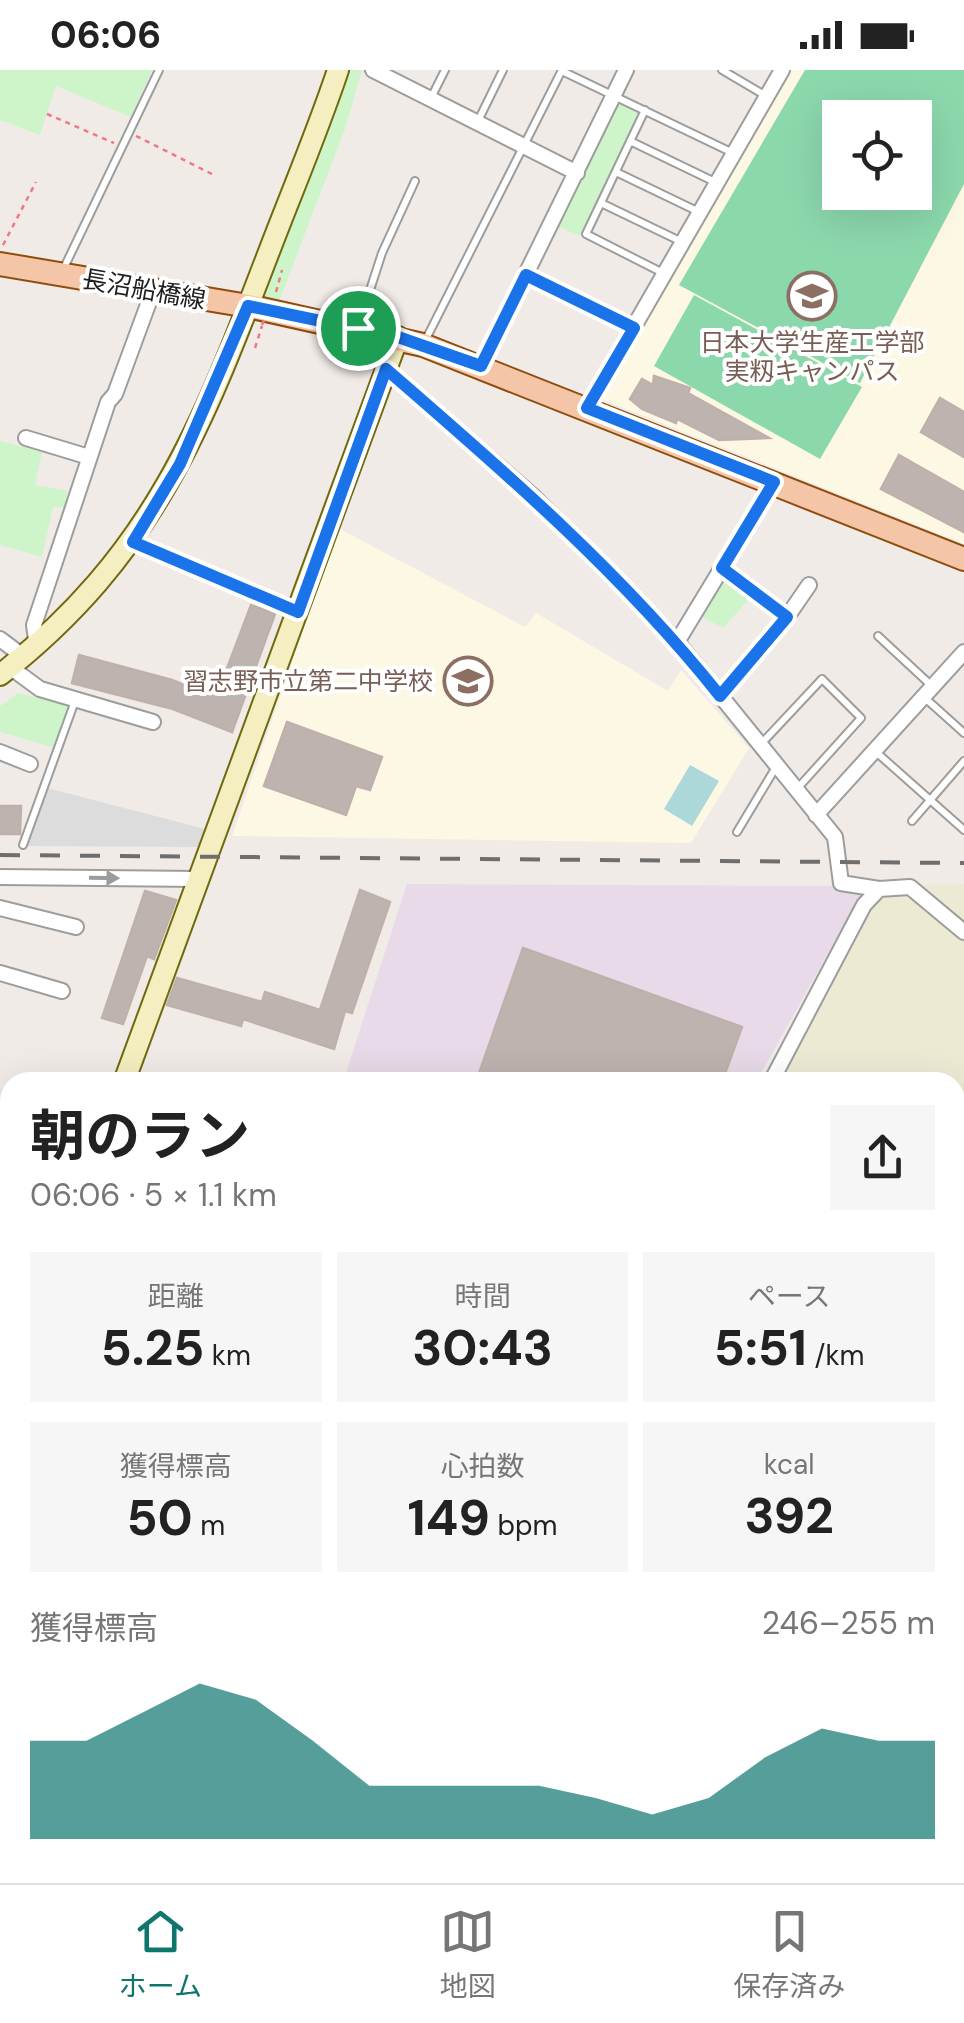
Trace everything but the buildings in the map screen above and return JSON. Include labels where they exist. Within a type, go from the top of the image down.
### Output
[{"type":"main road","name":"長沼船橋線","points":[[0,264],[153,291],[256,315],[398,337],[481,366],[964,560]]},
{"type":"street","points":[[18,662],[90,595],[133,542],[180,464],[256,315],[338,70]]},
{"type":"street","points":[[481,366],[626,70]]},
{"type":"street","points":[[587,408],[782,70]]},
{"type":"street","points":[[377,72],[577,173]]},
{"type":"street","points":[[18,662],[89,458],[153,291]]},
{"type":"street","points":[[128,1072],[398,337]]},
{"type":"street","points":[[386,369],[534,498],[678,642],[835,837],[841,884],[879,889],[910,887],[964,932]]},
{"type":"street","points":[[26,438],[89,458]]},
{"type":"street","points":[[678,642],[774,482]]},
{"type":"street","points":[[133,542],[298,612]]},
{"type":"street","points":[[722,568],[787,617]]},
{"type":"street","points":[[720,696],[809,585]]},
{"type":"street","points":[[0,640],[40,688],[153,722]]},
{"type":"street","points":[[816,814],[964,652]]},
{"type":"street","points":[[0,752],[30,764]]},
{"type":"street","points":[[76,926],[0,905],[4,877],[199,879]]},
{"type":"street","points":[[775,1072],[864,904],[879,889]]},
{"type":"street","points":[[0,973],[62,991]]},
{"type":"lane","points":[[60,274],[159,70]]},
{"type":"lane","points":[[430,101],[445,70]]},
{"type":"lane","points":[[476,124],[503,70]]},
{"type":"lane","points":[[423,345],[562,70],[734,154]]},
{"type":"lane","points":[[722,70],[767,96]]},
{"type":"lane","points":[[645,110],[586,234],[665,274]]},
{"type":"lane","points":[[630,141],[717,184]]},
{"type":"lane","points":[[616,172],[700,212]]},
{"type":"lane","points":[[358,328],[382,253],[415,181]]},
{"type":"lane","points":[[601,204],[684,242]]},
{"type":"lane","points":[[526,275],[634,328]]},
{"type":"lane","points":[[878,636],[964,733]]},
{"type":"lane","points":[[760,744],[822,679],[861,718],[796,790]]},
{"type":"lane","points":[[23,845],[75,700]]},
{"type":"lane","points":[[875,752],[964,830]]},
{"type":"lane","points":[[912,820],[964,761]]},
{"type":"lane","points":[[737,832],[777,766]]},
{"type":"path","points":[[47,114],[124,147]]},
{"type":"path","points":[[130,133],[212,174]]},
{"type":"path","points":[[0,251],[36,182]]},
{"type":"path","points":[[255,348],[256,315],[273,299],[282,270]]},
{"type":"shaded area","name":"日本大学生産工学部 実籾キャンパス","points":[[791,70],[964,70],[964,544],[601,399]]},
{"type":"shaded area","name":"習志野市立第二中学校","points":[[338,528],[525,627],[536,613],[668,691],[681,670],[749,748],[691,843],[232,836]]},
{"type":"shaded area","points":[[47,788],[209,830],[203,847],[27,846]]},
{"type":"shaded area","points":[[407,884],[831,886],[866,893],[854,907],[762,1072],[346,1072]]},
{"type":"shaded area","points":[[964,884],[964,925],[916,885]]},
{"type":"shaded area","points":[[906,892],[964,941],[964,1072],[787,1072],[866,910],[882,896]]},
{"type":"green space","points":[[0,70],[152,70],[131,117],[56,86],[40,135],[0,120]]},
{"type":"green space","points":[[346,70],[362,70],[345,129],[278,304],[258,298]]},
{"type":"green space","points":[[805,70],[964,70],[964,184],[860,383],[679,285]]},
{"type":"green space","points":[[616,102],[640,111],[580,236],[555,225]]},
{"type":"green space","points":[[694,295],[862,387],[820,459],[654,366]]},
{"type":"green space","points":[[0,441],[42,452],[35,485],[67,491],[66,507],[53,507],[42,557],[0,545]]},
{"type":"green space","points":[[721,577],[751,597],[723,628],[698,615]]},
{"type":"green space","points":[[18,693],[69,706],[55,748],[0,732],[0,706]]},
{"type":"water","points":[[690,765],[719,781],[692,826],[664,809]]},
{"type":"railway","points":[[0,855],[964,863]]},
{"type":"place","name":"日本大学生産工学部 実籾キャンパス","points":[[812,296]]},
{"type":"place","name":"習志野市立第二中学校","points":[[468,681]]},
{"type":"route","points":[[526,275],[634,328],[587,408],[774,482],[722,568],[787,617],[720,696],[678,642],[534,498],[386,369],[298,612],[133,542],[180,464],[248,306],[358,328],[398,337],[481,366],[526,275]]}]
